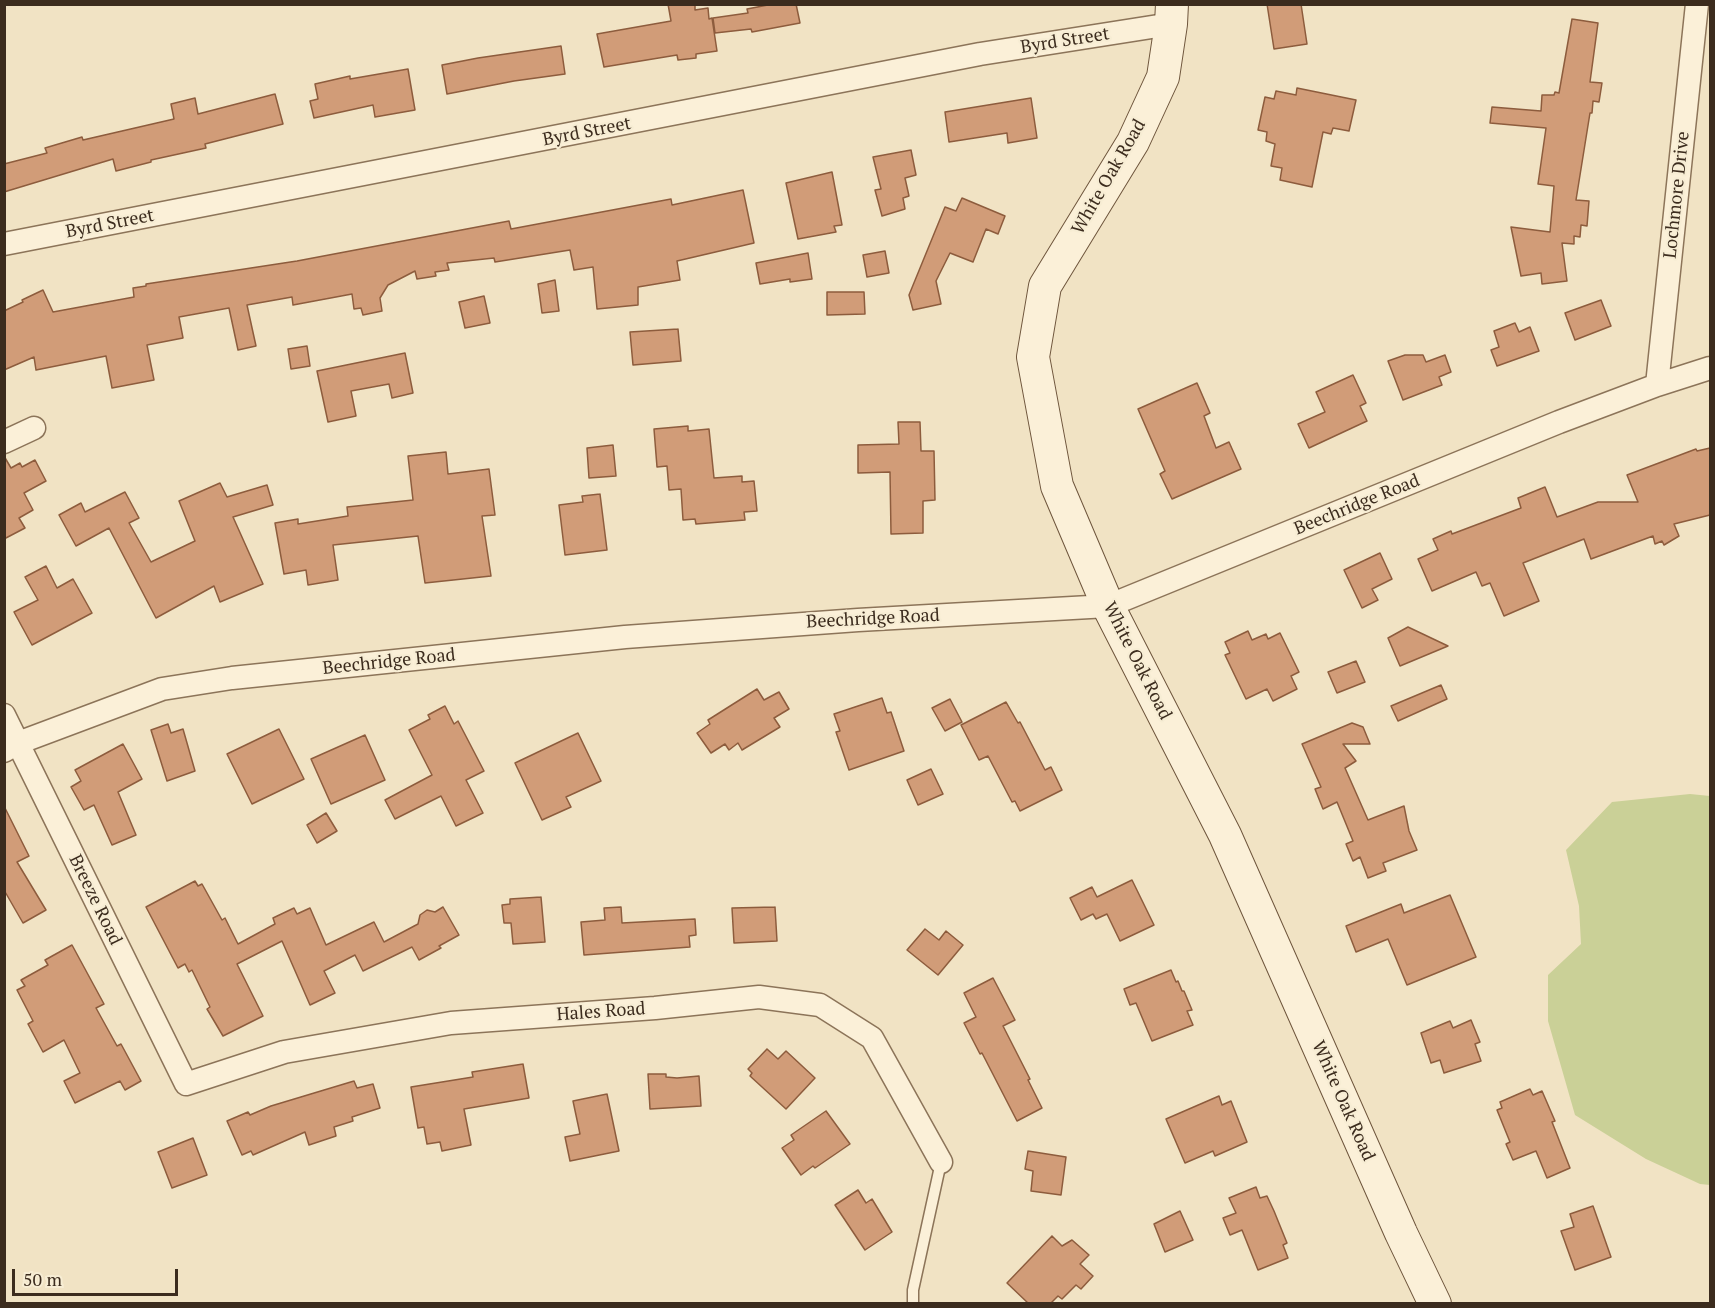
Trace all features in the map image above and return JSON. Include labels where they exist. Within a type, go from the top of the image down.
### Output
[{"type":"street","name":"Lochmore Drive","points":[[1657,385],[1696,4]]},
{"type":"street","name":"Byrd Street","points":[[4,244],[980,54],[1171,14]]},
{"type":"street","name":"White Oak Road","points":[[1171,14],[1163,77],[1133,142],[1045,286],[1033,357],[1057,486],[1108,606],[1225,835],[1401,1233],[1435,1304]]},
{"type":"street","name":"Beechridge Road","points":[[11,747],[162,689],[232,678],[625,637],[858,620],[1108,606],[1559,422],[1657,385],[1710,368]]},
{"type":"street","points":[[4,442],[34,428]]},
{"type":"street","name":"Breeze Road","points":[[4,715],[11,747],[186,1084]]},
{"type":"street","name":"Hales Road","points":[[186,1084],[284,1052],[451,1023],[655,1008],[759,997],[820,1005],[873,1038],[941,1162]]},
{"type":"lane","points":[[913,1304],[913,1290],[941,1162]]},
{"type":"green space","points":[[1690,794],[1710,796],[1710,1185],[1700,1184],[1646,1159],[1575,1115],[1548,1021],[1548,975],[1581,944],[1579,906],[1566,850],[1612,802]]},
{"type":"building","points":[[668,4],[695,4],[695,10],[708,8],[709,19],[712,18],[717,51],[696,54],[696,58],[678,60],[677,55],[604,67],[597,34],[671,21]]},
{"type":"building","points":[[773,4],[796,4],[800,23],[752,32],[751,29],[715,33],[713,18],[748,13],[747,9]]},
{"type":"building","points":[[1267,4],[1301,4],[1307,44],[1274,49]]},
{"type":"building","points":[[1572,19],[1598,23],[1590,82],[1602,83],[1599,102],[1593,101],[1592,113],[1590,113],[1576,200],[1589,201],[1587,226],[1581,225],[1580,237],[1574,236],[1574,244],[1562,243],[1567,281],[1542,284],[1541,273],[1521,276],[1511,227],[1550,232],[1554,186],[1538,184],[1546,128],[1490,123],[1492,107],[1541,111],[1542,95],[1559,93]]},
{"type":"building","points":[[561,46],[565,74],[447,94],[442,65]]},
{"type":"building","points":[[408,69],[415,110],[375,117],[373,105],[314,118],[310,101],[318,99],[315,84],[350,76],[350,79]]},
{"type":"building","points":[[1297,88],[1356,100],[1349,131],[1333,128],[1331,134],[1323,132],[1312,187],[1280,180],[1282,168],[1271,166],[1275,144],[1266,141],[1267,132],[1258,130],[1265,97],[1274,99],[1276,91],[1296,95]]},
{"type":"building","points":[[275,94],[283,124],[205,144],[206,148],[151,160],[151,162],[116,171],[113,159],[4,192],[4,164],[47,153],[45,148],[82,137],[83,140],[174,119],[171,104],[195,98],[198,114]]},
{"type":"building","points":[[1031,98],[1037,138],[1008,143],[1007,133],[949,142],[945,112]]},
{"type":"building","points":[[911,150],[916,175],[905,178],[909,196],[903,198],[905,209],[882,216],[875,190],[881,189],[873,157]]},
{"type":"building","points":[[832,172],[842,225],[834,226],[836,232],[798,239],[786,183]]},
{"type":"building","points":[[743,190],[754,243],[677,261],[680,280],[638,287],[638,305],[597,309],[593,267],[574,270],[570,250],[495,262],[494,258],[447,263],[449,270],[435,272],[436,276],[417,279],[415,271],[388,285],[380,298],[382,311],[363,315],[361,308],[354,309],[352,294],[293,305],[292,297],[247,305],[256,346],[238,350],[229,308],[179,317],[183,338],[147,345],[154,380],[112,388],[106,356],[36,370],[34,357],[4,370],[4,311],[43,290],[53,312],[134,297],[133,288],[146,286],[146,284],[297,261],[509,221],[511,229],[671,199],[672,205]]},
{"type":"building","points":[[962,198],[1005,216],[998,234],[986,229],[973,262],[950,253],[936,281],[941,304],[913,310],[909,295],[945,207],[956,211]]},
{"type":"building","points":[[885,251],[889,273],[867,277],[863,255]]},
{"type":"building","points":[[808,253],[812,279],[790,282],[790,279],[760,284],[756,263]]},
{"type":"building","points":[[555,280],[559,311],[542,313],[538,284]]},
{"type":"building","points":[[827,292],[864,292],[865,314],[827,315]]},
{"type":"building","points":[[484,296],[490,323],[465,328],[459,302]]},
{"type":"building","points":[[1601,300],[1611,326],[1575,340],[1565,313]]},
{"type":"building","points":[[1515,323],[1519,332],[1530,327],[1539,351],[1497,366],[1491,350],[1499,347],[1494,331]]},
{"type":"building","points":[[678,329],[681,361],[633,365],[630,332]]},
{"type":"building","points":[[307,346],[310,366],[291,369],[288,349]]},
{"type":"building","points":[[405,353],[413,393],[392,398],[389,384],[351,391],[356,416],[328,422],[317,371]]},
{"type":"building","points":[[1405,355],[1423,355],[1426,362],[1445,355],[1451,372],[1439,377],[1442,385],[1403,400],[1388,361]]},
{"type":"building","points":[[1353,375],[1366,403],[1360,406],[1367,421],[1309,448],[1298,424],[1325,412],[1316,392]]},
{"type":"building","points":[[1197,383],[1210,413],[1204,416],[1216,448],[1229,442],[1241,469],[1172,499],[1160,474],[1165,471],[1138,409]]},
{"type":"building","points":[[898,422],[920,422],[921,451],[934,451],[935,500],[923,501],[923,533],[891,534],[890,472],[858,473],[858,445],[899,444]]},
{"type":"building","points":[[688,426],[688,431],[709,429],[714,478],[742,476],[742,482],[754,481],[757,511],[744,512],[745,520],[696,524],[695,519],[683,520],[681,489],[669,490],[667,466],[657,467],[654,429]]},
{"type":"building","points":[[613,445],[616,476],[589,478],[587,448]]},
{"type":"building","points":[[1710,448],[1710,515],[1674,524],[1679,536],[1664,545],[1662,541],[1655,544],[1653,536],[1591,559],[1584,539],[1523,563],[1539,601],[1504,616],[1490,583],[1482,586],[1476,572],[1432,591],[1418,559],[1438,550],[1433,539],[1521,508],[1518,498],[1545,487],[1557,517],[1598,502],[1638,502],[1627,475],[1696,449],[1697,451]]},
{"type":"building","points":[[446,452],[448,474],[489,469],[495,515],[482,516],[491,576],[425,583],[418,536],[333,545],[338,580],[308,585],[306,570],[284,574],[275,523],[298,519],[298,524],[348,516],[347,507],[413,500],[408,456]]},
{"type":"building","points":[[4,456],[11,468],[20,463],[22,467],[35,460],[46,481],[24,493],[33,510],[19,518],[25,528],[4,539]]},
{"type":"building","points":[[220,483],[227,497],[267,485],[273,505],[233,517],[263,584],[220,602],[214,586],[156,618],[109,528],[76,546],[59,515],[81,503],[85,512],[125,492],[139,518],[129,523],[151,562],[195,541],[179,501]]},
{"type":"building","points":[[600,494],[607,550],[565,555],[559,505],[583,502],[582,496]]},
{"type":"building","points":[[1380,553],[1392,579],[1372,589],[1378,600],[1362,608],[1344,570]]},
{"type":"building","points":[[46,566],[57,588],[73,579],[92,613],[32,645],[14,612],[38,600],[25,577]]},
{"type":"building","points":[[1408,627],[1448,646],[1400,666],[1388,638]]},
{"type":"building","points":[[1248,631],[1252,640],[1266,634],[1268,639],[1280,633],[1299,672],[1291,676],[1297,689],[1273,701],[1267,689],[1246,699],[1225,655],[1230,653],[1225,642]]},
{"type":"building","points":[[1356,661],[1365,682],[1337,693],[1328,672]]},
{"type":"building","points":[[1441,685],[1447,699],[1398,721],[1391,706]]},
{"type":"building","points":[[757,689],[764,700],[779,692],[789,709],[774,718],[780,727],[742,750],[738,743],[729,750],[725,744],[711,753],[697,733],[710,724],[708,720]]},
{"type":"building","points":[[882,698],[887,713],[891,712],[904,751],[849,770],[836,732],[840,731],[834,714]]},
{"type":"building","points":[[950,699],[962,722],[945,731],[932,708]]},
{"type":"building","points":[[1006,702],[1018,723],[1020,722],[1045,770],[1051,767],[1062,790],[1020,811],[1015,801],[1012,802],[988,756],[979,760],[961,725]]},
{"type":"building","points":[[445,706],[454,724],[458,721],[484,771],[466,780],[483,813],[456,826],[441,796],[395,819],[385,800],[432,775],[409,730],[430,719],[428,715]]},
{"type":"building","points":[[1352,723],[1363,727],[1370,744],[1343,744],[1356,761],[1345,768],[1368,820],[1404,806],[1409,831],[1417,850],[1383,863],[1386,871],[1368,878],[1360,857],[1353,861],[1346,844],[1353,841],[1337,802],[1323,809],[1315,789],[1321,787],[1302,744]]},
{"type":"building","points":[[168,724],[171,733],[183,729],[195,771],[167,781],[151,730]]},
{"type":"building","points":[[279,729],[304,779],[252,804],[227,754]]},
{"type":"building","points":[[578,733],[601,781],[566,797],[571,807],[542,820],[515,763]]},
{"type":"building","points":[[365,735],[385,780],[331,804],[311,759]]},
{"type":"building","points":[[123,744],[142,779],[118,792],[136,835],[112,845],[94,805],[84,810],[71,787],[81,781],[75,770]]},
{"type":"building","points":[[931,769],[943,794],[918,805],[907,780]]},
{"type":"building","points":[[4,806],[29,856],[17,862],[46,910],[23,923],[4,890]]},
{"type":"building","points":[[326,813],[337,831],[317,843],[307,825]]},
{"type":"building","points":[[1132,880],[1154,925],[1120,941],[1107,914],[1096,919],[1093,914],[1081,920],[1070,898],[1092,887],[1097,897]]},
{"type":"building","points":[[195,881],[198,886],[202,884],[222,920],[225,918],[238,944],[275,924],[273,918],[294,908],[297,914],[310,908],[326,945],[374,922],[384,942],[418,924],[420,915],[427,910],[435,912],[443,907],[459,935],[419,960],[412,947],[363,971],[355,955],[324,971],[335,993],[310,1005],[282,941],[237,964],[263,1016],[223,1036],[207,1009],[210,1007],[192,970],[189,972],[185,964],[178,968],[146,907]]},
{"type":"building","points":[[1450,895],[1476,957],[1407,985],[1388,939],[1356,952],[1346,926],[1401,904],[1404,913]]},
{"type":"building","points":[[541,897],[545,942],[513,944],[511,923],[504,923],[502,905],[510,904],[510,899]]},
{"type":"building","points":[[621,907],[622,923],[695,919],[696,935],[689,936],[690,947],[584,955],[581,922],[605,920],[604,908]]},
{"type":"building","points":[[775,907],[777,941],[734,943],[732,908]]},
{"type":"building","points":[[925,929],[939,940],[946,931],[963,945],[938,975],[907,950]]},
{"type":"building","points":[[72,945],[104,1004],[96,1008],[117,1046],[121,1044],[141,1081],[125,1090],[120,1081],[75,1103],[64,1081],[80,1073],[64,1040],[43,1052],[28,1024],[33,1021],[17,990],[25,986],[21,980],[48,965],[45,960]]},
{"type":"building","points":[[1171,970],[1192,1010],[1187,1011],[1193,1025],[1152,1041],[1136,1003],[1130,1005],[1124,989]]},
{"type":"building","points":[[993,978],[1015,1020],[1003,1026],[1042,1108],[1017,1121],[964,1023],[976,1017],[964,993]]},
{"type":"building","points":[[1471,1020],[1480,1042],[1475,1044],[1481,1061],[1444,1073],[1440,1060],[1431,1063],[1421,1033],[1450,1021],[1453,1028]]},
{"type":"building","points":[[767,1049],[778,1059],[786,1051],[815,1078],[786,1109],[750,1076],[752,1073],[748,1069]]},
{"type":"building","points":[[523,1064],[529,1098],[464,1109],[471,1145],[442,1151],[440,1142],[427,1144],[424,1127],[418,1128],[411,1087],[473,1077],[472,1072]]},
{"type":"building","points":[[648,1074],[666,1074],[666,1077],[677,1078],[699,1076],[701,1106],[650,1109]]},
{"type":"building","points":[[354,1081],[357,1088],[373,1084],[380,1108],[352,1117],[353,1121],[334,1127],[336,1136],[309,1145],[305,1132],[253,1155],[251,1151],[242,1155],[227,1121],[248,1112],[250,1115],[271,1106]]},
{"type":"building","points":[[1530,1089],[1533,1095],[1542,1091],[1555,1121],[1552,1122],[1570,1168],[1547,1178],[1536,1151],[1513,1160],[1506,1144],[1510,1142],[1497,1110],[1502,1108],[1500,1102]]},
{"type":"building","points":[[607,1094],[619,1151],[570,1161],[565,1137],[580,1134],[573,1101]]},
{"type":"building","points":[[1219,1096],[1222,1105],[1231,1101],[1247,1142],[1215,1156],[1213,1151],[1185,1163],[1166,1119]]},
{"type":"building","points":[[826,1111],[850,1144],[801,1175],[782,1148],[794,1140],[791,1135]]},
{"type":"building","points":[[193,1138],[207,1175],[172,1188],[158,1152]]},
{"type":"building","points":[[1028,1151],[1066,1157],[1061,1195],[1031,1191],[1033,1171],[1025,1169]]},
{"type":"building","points":[[1256,1187],[1260,1198],[1267,1196],[1274,1211],[1287,1243],[1283,1245],[1288,1258],[1258,1270],[1242,1230],[1230,1235],[1223,1218],[1236,1213],[1229,1198]]},
{"type":"building","points":[[858,1190],[866,1203],[872,1199],[892,1232],[865,1250],[835,1205]]},
{"type":"building","points":[[1593,1206],[1611,1257],[1575,1270],[1561,1231],[1574,1227],[1570,1214]]},
{"type":"building","points":[[1180,1211],[1193,1240],[1165,1252],[1154,1224]]},
{"type":"building","points":[[1052,1236],[1062,1246],[1072,1240],[1089,1255],[1080,1264],[1093,1276],[1081,1289],[1076,1285],[1062,1299],[1058,1296],[1050,1304],[1029,1304],[1007,1283]]}]
